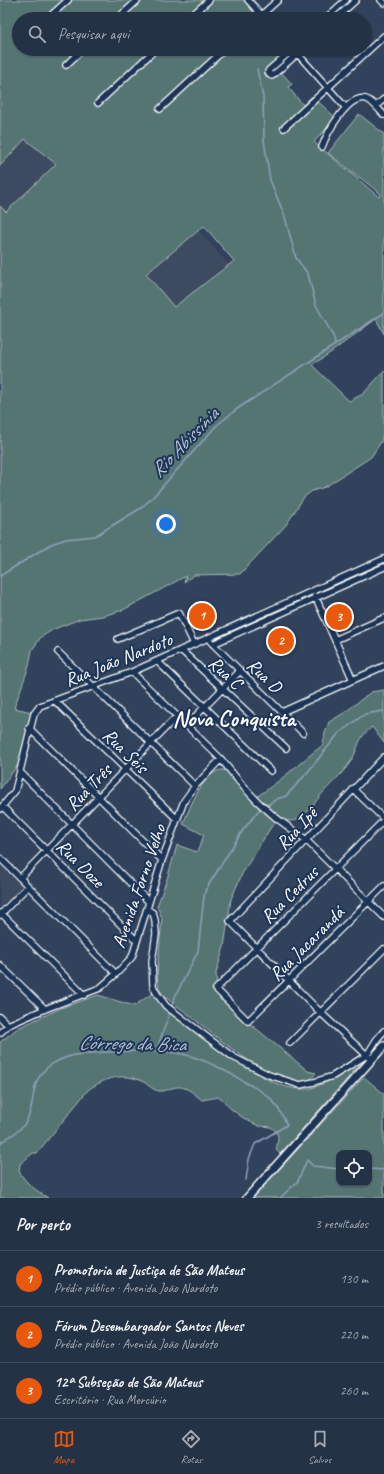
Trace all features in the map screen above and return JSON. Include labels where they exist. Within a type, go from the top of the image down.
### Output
[{"type":"main road","points":[[247,1198],[370,1058],[384,1046]]},
{"type":"street","points":[[55,12],[68,0]]},
{"type":"street","points":[[125,12],[138,0]]},
{"type":"street","points":[[196,12],[209,0]]},
{"type":"street","points":[[248,0],[257,12]]},
{"type":"street","points":[[267,12],[278,0]]},
{"type":"street","points":[[333,12],[346,0]]},
{"type":"street","points":[[343,12],[356,0]]},
{"type":"street","points":[[381,0],[384,3]]},
{"type":"street","points":[[372,47],[384,36]]},
{"type":"street","points":[[66,65],[76,56]]},
{"type":"street","points":[[98,103],[148,56]]},
{"type":"street","points":[[160,109],[217,56]]},
{"type":"street","points":[[287,56],[269,70],[268,72],[270,76],[272,76],[290,56]]},
{"type":"street","points":[[299,56],[346,108]]},
{"type":"street","points":[[284,128],[363,56]]},
{"type":"street","points":[[322,147],[328,134],[346,108],[357,100],[361,98],[366,99],[376,106],[384,116]]},
{"type":"street","points":[[376,106],[384,99]]},
{"type":"street","name":"Rua João Nardoto","points":[[30,728],[34,714],[40,706],[132,672],[384,559]]},
{"type":"street","points":[[212,644],[384,567]]},
{"type":"street","points":[[313,591],[353,680]]},
{"type":"street","points":[[118,639],[179,613],[194,644]]},
{"type":"street","points":[[335,640],[384,618]]},
{"type":"street","name":"Rua D","points":[[207,638],[303,733]]},
{"type":"street","name":"Rua C","points":[[181,650],[286,748]]},
{"type":"street","points":[[58,652],[195,786]]},
{"type":"street","points":[[157,661],[271,771]]},
{"type":"street","points":[[282,712],[384,666]]},
{"type":"street","points":[[187,725],[240,671]]},
{"type":"street","points":[[132,672],[221,759],[258,802],[275,817],[306,839],[384,917]]},
{"type":"street","name":"Rua Seis","points":[[55,701],[177,819]]},
{"type":"street","name":"Rua Três","points":[[20,878],[177,716]]},
{"type":"street","points":[[1,808],[15,791],[30,728]]},
{"type":"street","points":[[30,728],[162,860]]},
{"type":"street","name":"Rua Ipê","points":[[257,948],[230,921],[384,757]]},
{"type":"street","name":"Avenida Forno Velho","points":[[0,1033],[8,1025],[100,988],[132,957],[162,860],[184,801],[195,786],[221,759]]},
{"type":"street","points":[[20,772],[148,902]]},
{"type":"street","points":[[353,789],[384,819]]},
{"type":"street","name":"Rua Doze","points":[[1,808],[47,851],[137,941]]},
{"type":"street","name":"Rua Cedrus","points":[[248,1021],[216,990],[384,819]]},
{"type":"street","points":[[0,858],[116,974]]},
{"type":"street","points":[[28,886],[1,914],[84,995]]},
{"type":"street","name":"Rua Jacarandá","points":[[248,1021],[384,886]]},
{"type":"street","points":[[147,909],[153,913],[155,920],[156,934],[152,962],[153,986],[157,994],[166,1006],[233,1057],[269,1075],[300,1085],[333,1076],[370,1058],[377,1039],[384,1032]]},
{"type":"street","points":[[257,948],[289,981],[370,1058]]},
{"type":"street","points":[[290,1043],[384,949]]},
{"type":"street","points":[[0,964],[45,1009]]},
{"type":"street","points":[[0,1017],[8,1025]]},
{"type":"shaded area","points":[[25,139],[56,164],[5,212],[0,206],[0,166]]},
{"type":"shaded area","points":[[199,231],[232,268],[176,313],[146,275]]},
{"type":"shaded area","points":[[0,864],[21,886],[0,907]]},
{"type":"green space","points":[[0,0],[249,0],[260,12],[12,12],[12,56],[295,56],[280,71],[292,84],[288,87],[303,105],[312,96],[336,118],[314,142],[379,197],[381,194],[328,153],[359,114],[384,134],[384,334],[376,319],[312,365],[349,401],[363,394],[384,371],[384,429],[381,442],[371,457],[325,487],[312,491],[304,497],[286,525],[240,574],[194,575],[184,582],[186,576],[123,610],[103,616],[80,619],[54,629],[41,637],[32,650],[29,666],[14,708],[32,712],[20,762],[0,789],[0,206],[6,212],[56,164],[25,139],[0,166]],"holes":[[[204,226],[234,261],[174,307],[146,274]]]},
{"type":"green space","points":[[384,564],[319,593],[319,592]]},
{"type":"green space","points":[[305,597],[306,598],[221,636],[221,635]]},
{"type":"green space","points":[[384,690],[384,743],[372,727],[363,736],[351,761],[306,813],[294,821],[280,820],[271,827],[243,872],[231,899],[224,947],[216,973],[220,999],[308,1071],[316,1073],[311,1079],[304,1082],[291,1082],[259,1067],[242,1056],[165,997],[159,989],[157,975],[162,918],[157,906],[177,845],[197,852],[204,835],[183,824],[199,790],[211,775],[218,771],[225,770],[235,774],[244,781],[245,787],[256,797],[323,745],[329,722],[344,713],[371,692]]},
{"type":"green space","points":[[153,993],[158,999],[244,1064],[280,1085],[305,1089],[318,1086],[363,1061],[280,1154],[276,1150],[278,1138],[277,1134],[272,1128],[259,1126],[240,1116],[219,1097],[202,1100],[191,1091],[181,1087],[159,1091],[140,1080],[126,1077],[113,1078],[101,1082],[88,1090],[37,1153],[33,1153],[20,1164],[19,1171],[25,1180],[48,1198],[0,1198],[0,1042],[18,1028],[61,1008],[98,995],[134,1006]]},
{"type":"green space","points":[[364,1077],[384,1094],[384,1198],[253,1198]]},
{"type":"waterway","points":[[257,69],[263,97],[264,140],[270,180],[285,217],[296,258],[308,274],[316,305],[334,338],[335,345]]},
{"type":"waterway","name":"Rio Abissínia","points":[[0,576],[51,544],[66,539],[95,536],[141,508],[153,497],[216,426],[237,409],[384,313]]},
{"type":"waterway","points":[[266,806],[277,799],[286,796],[307,773],[339,733],[365,714],[384,711]]},
{"type":"waterway","points":[[156,1052],[175,997],[198,951],[206,889],[243,830],[259,810],[263,808]]},
{"type":"waterway","name":"Córrego da Bica","points":[[0,1143],[24,1125],[31,1108],[35,1086],[42,1073],[55,1062],[69,1056],[93,1053],[146,1051],[182,1054],[208,1063],[257,1089],[271,1099],[282,1115],[287,1125],[255,1144],[249,1159],[246,1180]]},
{"type":"waterway","points":[[280,1198],[298,1181],[307,1160],[313,1166],[336,1169]]},
{"type":"waterway","name":"Córrego da Bica","points":[[372,1169],[384,1170]]},
{"type":"place","name":"Promotoria de Justiça de São Mateus","points":[[202,616]]},
{"type":"place","name":"12ª Subseção de São Mateus","points":[[339,617]]},
{"type":"place","name":"Fórum Desembargador Santos Neves","points":[[281,641]]},
{"type":"district","name":"Nova Conquista","points":[[234,718]]}]
